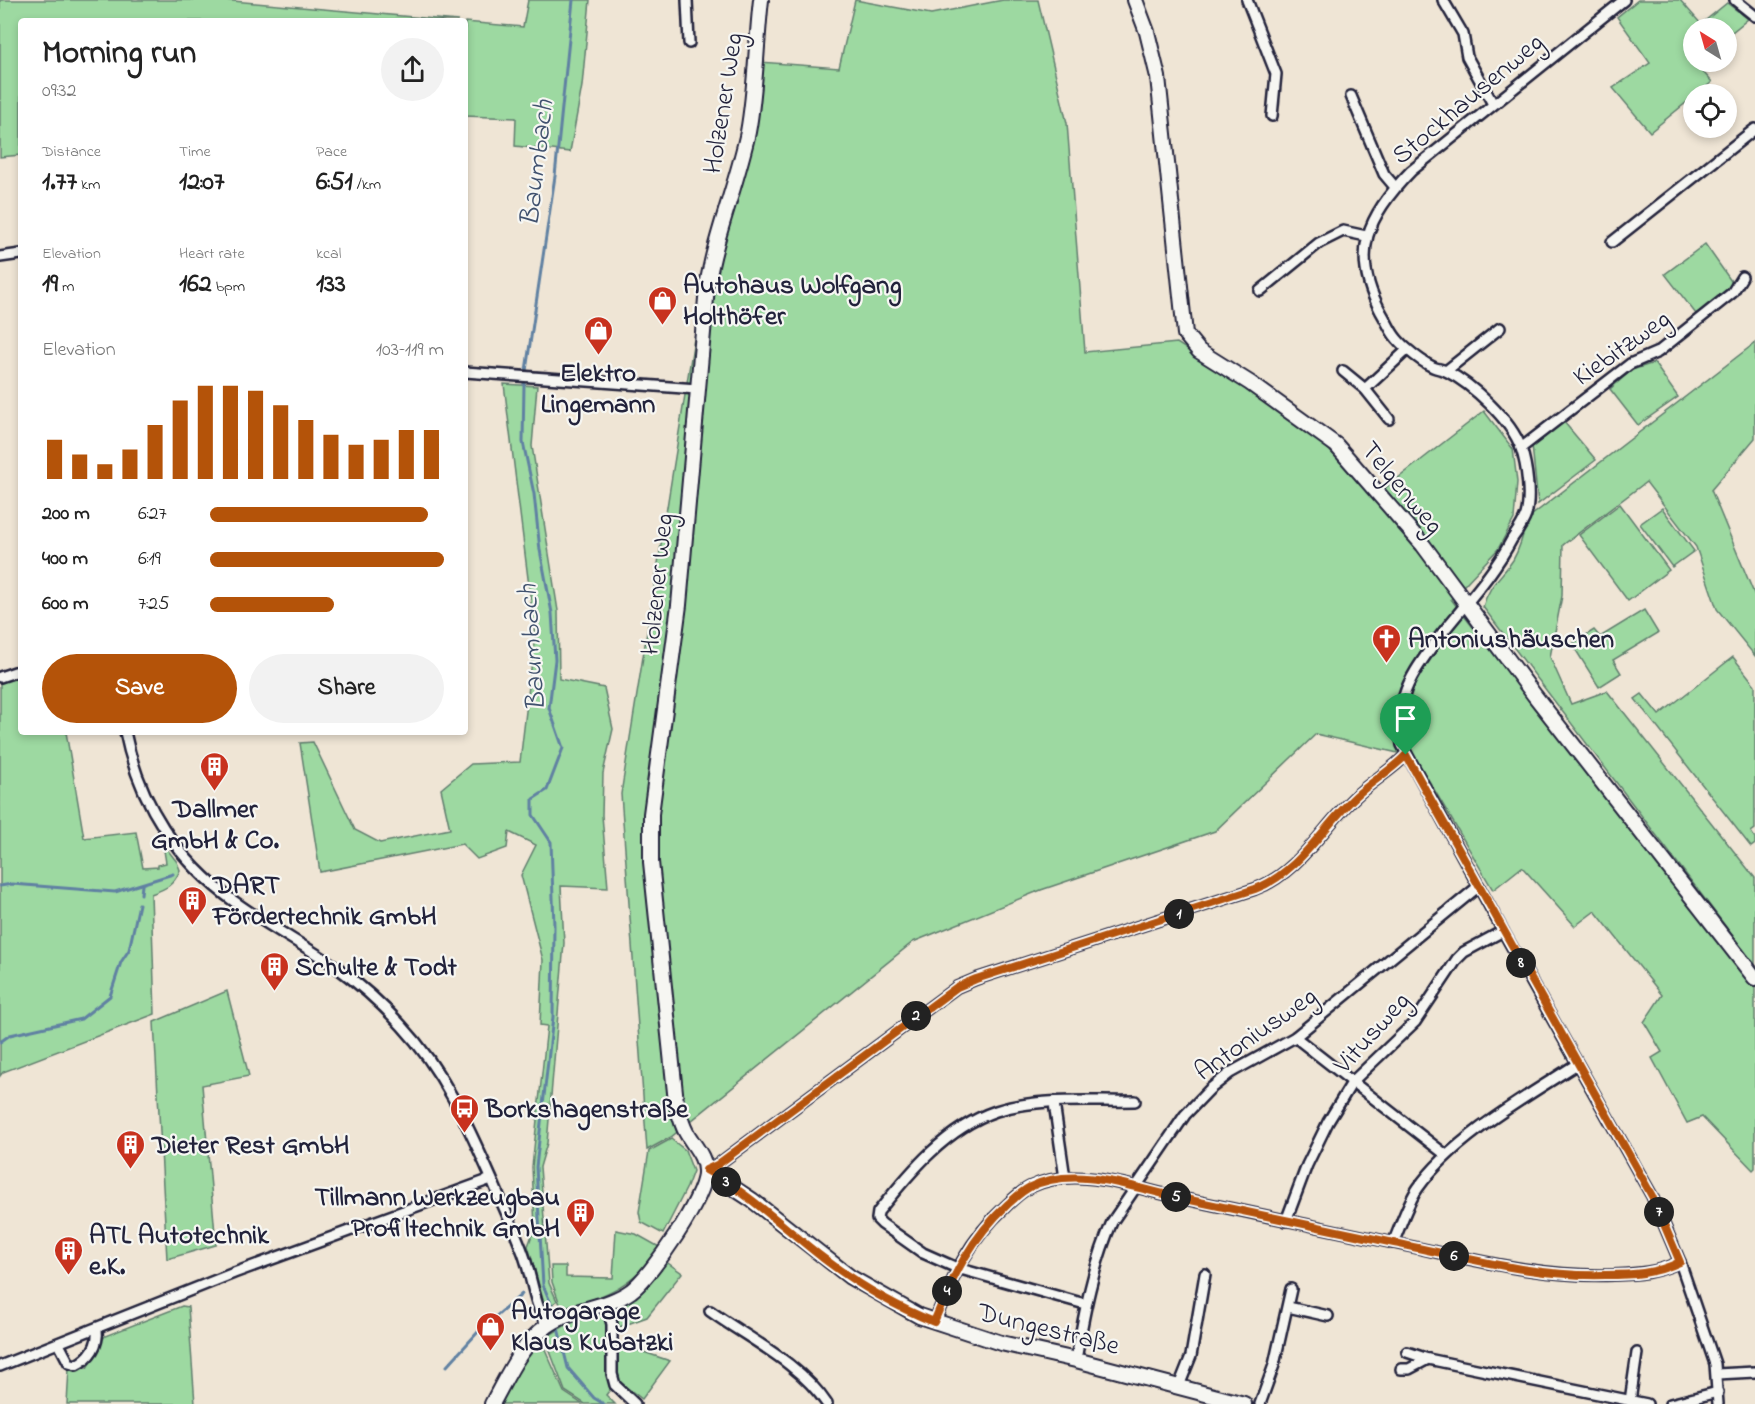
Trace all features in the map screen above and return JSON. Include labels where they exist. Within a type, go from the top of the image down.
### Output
[{"type":"main road","name":"Holzener Weg","points":[[706,1170],[703,1160],[685,1131],[676,1102],[650,841],[653,790],[670,686],[680,605],[710,271],[748,130],[761,0]]},
{"type":"main road","name":"Telgenweg","points":[[1135,0],[1147,32],[1158,76],[1185,334],[1199,351],[1250,383],[1336,445],[1423,545],[1592,770],[1755,978]]},
{"type":"main road","points":[[492,1404],[526,1346],[547,1326],[631,1291],[654,1267],[669,1246],[698,1195],[706,1170]]},
{"type":"main road","name":"Dungestraße","points":[[706,1170],[752,1200],[850,1277],[890,1301],[934,1322],[1001,1343],[1244,1404]]},
{"type":"street","name":"Holzener Weg","points":[[687,0],[689,43]]},
{"type":"street","points":[[1246,0],[1276,74],[1272,116]]},
{"type":"street","points":[[1443,0],[1463,34],[1467,57],[1493,104]]},
{"type":"street","name":"Stockhausenweg","points":[[1624,0],[1420,163],[1395,188],[1374,216],[1366,236],[1366,258],[1373,296],[1389,331],[1407,350],[1434,368],[1446,371],[1498,412],[1521,448],[1528,484],[1526,515],[1497,565],[1430,650],[1418,667],[1405,693],[1400,733],[1402,745],[1503,931],[1652,1196],[1680,1262],[1717,1374],[1718,1404]]},
{"type":"street","points":[[1735,0],[1755,16]]},
{"type":"street","name":"Stockhausenweg","points":[[1351,96],[1384,174],[1395,188]]},
{"type":"street","points":[[1612,242],[1755,129]]},
{"type":"street","points":[[1260,291],[1319,243],[1343,231],[1366,236]]},
{"type":"street","points":[[0,257],[18,254]]},
{"type":"street","name":"Kiebitzweg","points":[[1521,448],[1630,364],[1658,352],[1732,294],[1742,277]]},
{"type":"street","points":[[1446,371],[1500,328]]},
{"type":"street","points":[[1365,389],[1407,350]]},
{"type":"street","points":[[1343,371],[1365,389],[1389,419]]},
{"type":"street","points":[[468,372],[698,389]]},
{"type":"street","points":[[0,677],[18,671]]},
{"type":"street","points":[[126,735],[136,776],[155,816],[176,846],[196,868],[224,894],[336,967],[402,1026],[432,1064],[454,1099],[491,1179],[524,1256],[539,1309],[547,1326]]},
{"type":"street","points":[[706,1170],[717,1165],[957,987],[1255,889],[1276,879],[1294,864],[1354,798],[1406,755]]},
{"type":"street","name":"Antoniusweg","points":[[1076,1360],[1085,1304],[1112,1222],[1185,1115],[1210,1089],[1230,1073],[1295,1037],[1479,886]]},
{"type":"street","name":"Vitusweg","points":[[1286,1221],[1307,1166],[1328,1122],[1353,1081],[1415,1022],[1464,952],[1503,931]]},
{"type":"street","points":[[1295,1037],[1446,1155]]},
{"type":"street","points":[[1393,1243],[1417,1189],[1446,1155],[1510,1107],[1577,1064]]},
{"type":"street","points":[[1085,1304],[957,1268],[923,1253],[890,1230],[878,1219],[878,1212],[925,1157],[948,1138],[996,1111],[1054,1102],[1135,1101]]},
{"type":"street","points":[[1054,1102],[1065,1178]]},
{"type":"street","points":[[934,1322],[957,1268],[988,1223],[1029,1188],[1065,1178],[1135,1186],[1286,1221],[1521,1270],[1567,1275],[1650,1273],[1664,1270],[1680,1262]]},
{"type":"street","points":[[0,1366],[234,1273],[491,1179]]},
{"type":"street","points":[[1179,1386],[1194,1345],[1205,1274]]},
{"type":"street","points":[[1260,1404],[1274,1365],[1291,1289]]},
{"type":"street","points":[[606,1303],[612,1324],[612,1374],[615,1385],[635,1404]]},
{"type":"street","points":[[1287,1307],[1329,1316]]},
{"type":"street","points":[[710,1311],[796,1371],[827,1404]]},
{"type":"street","points":[[59,1344],[69,1363],[76,1365],[86,1359],[95,1346],[97,1329]]},
{"type":"street","points":[[1407,1352],[1428,1359],[1647,1404]]},
{"type":"street","points":[[1630,1401],[1637,1353]]},
{"type":"street","points":[[1401,1369],[1409,1369],[1428,1359]]},
{"type":"street","points":[[1717,1374],[1755,1372]]},
{"type":"street","points":[[1670,1404],[1718,1392]]},
{"type":"green space","points":[[0,0],[222,0],[424,18],[18,18],[18,155],[0,157]]},
{"type":"green space","points":[[528,0],[590,0],[582,86],[570,152],[515,146],[516,118],[468,116],[468,22],[523,27]]},
{"type":"green space","points":[[855,0],[931,14],[1003,0],[1038,0],[1067,123],[1085,352],[1177,343],[1233,379],[1325,446],[1375,496],[1484,411],[1513,449],[1517,482],[1514,519],[1498,549],[1451,599],[1733,962],[1745,952],[1483,607],[1492,587],[1515,555],[1522,540],[1527,519],[1755,343],[1755,438],[1711,490],[1755,596],[1755,656],[1717,609],[1696,547],[1646,482],[1563,545],[1562,596],[1550,657],[1571,704],[1607,691],[1755,878],[1755,1168],[1753,1170],[1702,1117],[1687,1123],[1652,1058],[1662,1052],[1644,1022],[1662,995],[1595,911],[1575,926],[1522,867],[1493,890],[1415,757],[1316,734],[1215,831],[1041,890],[913,942],[671,1137],[647,1150],[621,794],[706,264],[760,62],[839,68]]},
{"type":"green space","points":[[1638,0],[1680,0],[1696,18],[1683,18],[1683,72],[1703,72],[1712,82],[1710,84],[1683,84],[1683,105],[1650,132],[1613,88],[1650,63],[1617,17]]},
{"type":"green space","points":[[1727,3],[1748,19],[1737,28],[1737,18],[1708,18]]},
{"type":"green space","points":[[1705,244],[1731,281],[1730,290],[1696,314],[1665,274]]},
{"type":"green space","points":[[1654,363],[1678,397],[1638,425],[1610,389],[1632,370]]},
{"type":"green space","points":[[504,384],[537,386],[532,446],[558,611],[559,679],[604,688],[613,729],[603,773],[602,815],[608,888],[561,886],[564,943],[547,1143],[540,1167],[549,1283],[557,1301],[548,1307],[545,1307],[528,1246],[535,1227],[532,1167],[547,1026],[540,1025],[543,960],[521,875],[536,845],[509,832],[507,848],[477,859],[462,844],[320,872],[300,743],[313,742],[355,830],[380,843],[450,829],[441,789],[471,764],[520,762],[535,635]]},
{"type":"green space","points":[[1564,422],[1596,460],[1538,504],[1532,445]]},
{"type":"green space","points":[[1620,504],[1669,570],[1628,601],[1579,535]]},
{"type":"green space","points":[[1662,508],[1694,551],[1672,567],[1640,524]]},
{"type":"green space","points":[[1644,610],[1658,633],[1613,660],[1621,673],[1599,687],[1572,644],[1594,630],[1600,637]]},
{"type":"green space","points":[[1733,657],[1755,685],[1755,829],[1751,832],[1755,838],[1755,844],[1751,847],[1635,699],[1642,694],[1659,715]]},
{"type":"green space","points":[[18,675],[18,735],[67,735],[84,838],[136,832],[143,868],[158,867],[166,863],[163,844],[177,862],[180,870],[169,886],[151,894],[155,1014],[3,1072],[0,1076],[0,681]]},
{"type":"green space","points":[[227,991],[249,1076],[202,1085],[216,1245],[167,1259],[154,1022]]},
{"type":"green space","points":[[671,1139],[685,1150],[693,1171],[663,1234],[641,1222],[639,1212],[649,1151]]},
{"type":"green space","points":[[616,1230],[636,1234],[661,1248],[638,1273],[617,1288],[562,1310],[552,1282],[551,1266],[566,1266],[566,1277],[613,1278]]},
{"type":"green space","points":[[665,1261],[682,1273],[647,1317],[608,1331],[608,1340],[670,1361],[642,1399],[617,1380],[606,1395],[615,1404],[585,1404],[565,1391],[545,1338],[564,1326],[616,1306],[643,1291]]},
{"type":"green space","points":[[182,1306],[188,1307],[195,1404],[67,1404],[69,1369],[87,1368],[105,1336]]},
{"type":"green space","points":[[540,1338],[564,1392],[582,1404],[498,1404],[507,1387]]},
{"type":"waterway","name":"Baumbach","points":[[555,1313],[543,1285],[536,1167],[553,1017],[554,926],[551,842],[533,815],[533,799],[547,790],[563,748],[549,708],[555,660],[552,613],[540,550],[534,494],[523,442],[524,384],[555,176],[573,0]]},
{"type":"waterway","points":[[0,886],[12,884],[115,892],[173,874]]},
{"type":"waterway","points":[[141,894],[142,885]]},
{"type":"waterway","points":[[0,1042],[10,1035],[81,1019],[110,996],[121,962],[129,950],[139,904]]},
{"type":"waterway","points":[[447,1366],[478,1332],[522,1294]]},
{"type":"waterway","name":"Baumbach","points":[[558,1328],[568,1368],[594,1398],[604,1404]]},
{"type":"place","name":"Autohaus Wolfgang Holthöfer","points":[[662,326]]},
{"type":"place","name":"Elektro Lingemann","points":[[598,356]]},
{"type":"place","name":"Antoniushäuschen","points":[[1387,664]]},
{"type":"place","name":"Dallmer GmbH & Co.","points":[[215,792]]},
{"type":"place","name":"DART Fördertechnik GmbH","points":[[192,926]]},
{"type":"place","name":"Schulte & Todt","points":[[274,992]]},
{"type":"place","name":"Borkshagenstraße","points":[[464,1134]]},
{"type":"place","name":"Dieter Rest GmbH","points":[[131,1170]]},
{"type":"place","name":"Tillmann Werkzeugbau Profiltechnik GmbH","points":[[581,1238]]},
{"type":"place","name":"ATL Autotechnik e.K.","points":[[68,1276]]},
{"type":"place","name":"Autogarage Klaus Kubatzki","points":[[490,1352]]},
{"type":"route","points":[[1406,755],[1652,1196],[1680,1262],[1664,1270],[1641,1274],[1585,1276],[1533,1272],[1286,1221],[1135,1186],[1065,1178],[1029,1188],[988,1223],[957,1268],[934,1322],[890,1301],[850,1277],[752,1200],[706,1170],[717,1165],[957,987],[1255,889],[1276,879],[1294,864],[1354,798],[1406,755]]}]
